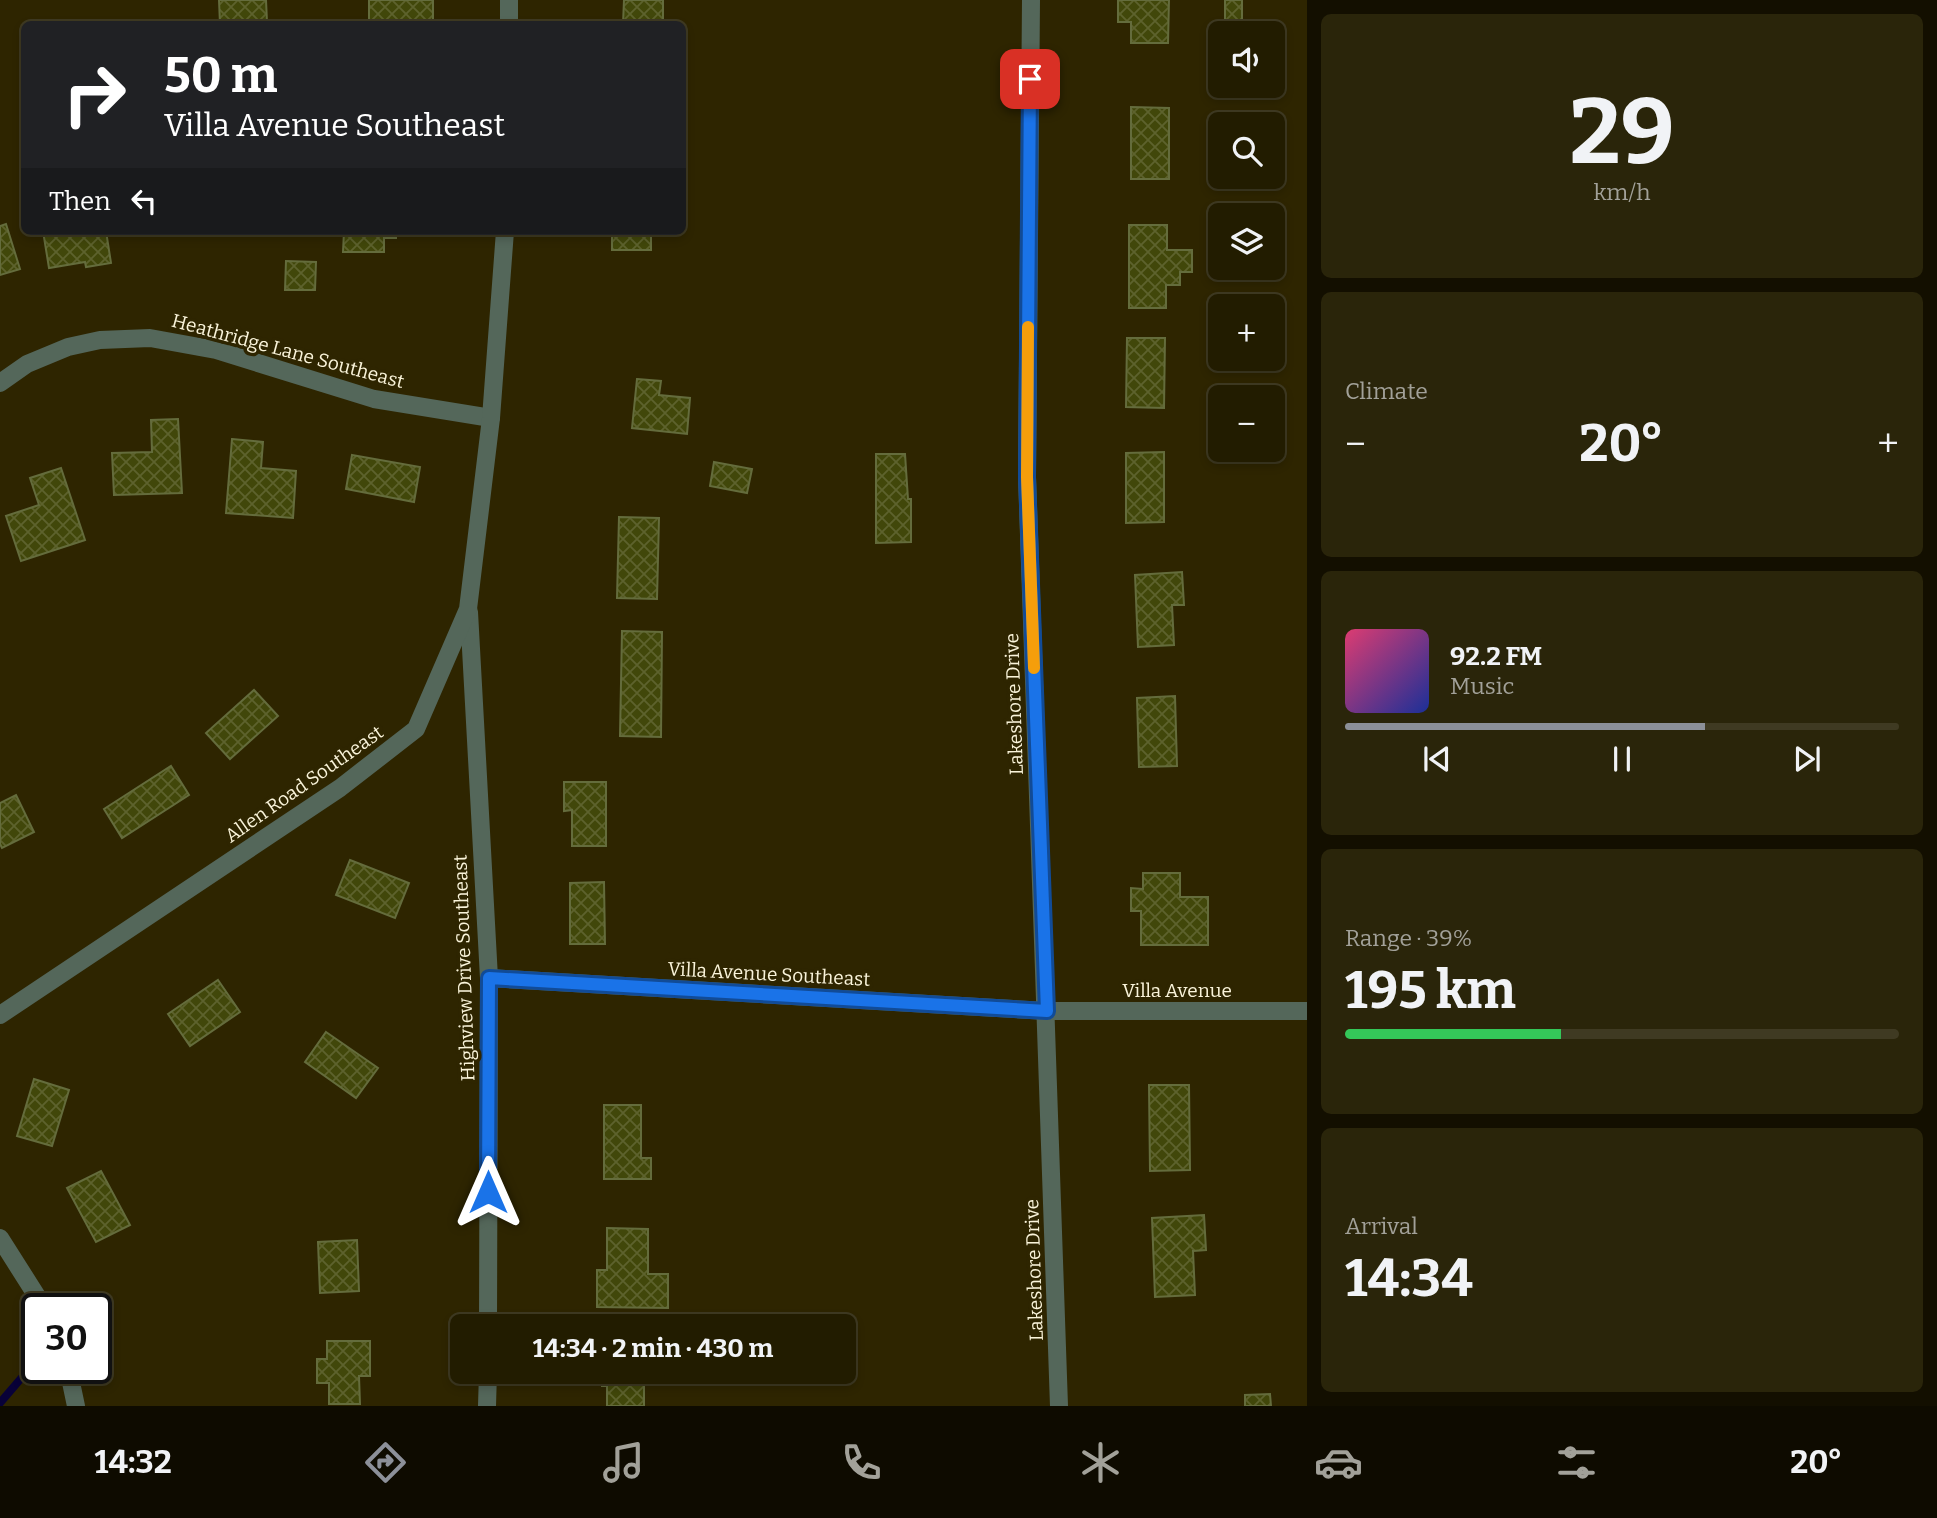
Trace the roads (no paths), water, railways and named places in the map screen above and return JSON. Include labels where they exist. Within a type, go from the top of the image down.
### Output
[{"type":"street","points":[[509,0],[509,21]]},
{"type":"street","name":"Lakeshore Drive","points":[[1031,0],[1027,477],[1059,1406]]},
{"type":"street","name":"Allen Road Southeast","points":[[0,1015],[341,788],[416,729],[468,609],[491,418],[505,235]]},
{"type":"street","name":"Heathridge Lane Southeast","points":[[0,383],[27,364],[68,347],[100,340],[150,338],[216,350],[374,399],[491,418]]},
{"type":"street","name":"Highview Drive Southeast","points":[[468,609],[489,978],[488,1314]]},
{"type":"street","name":"Villa Avenue Southeast","points":[[489,978],[1047,1011]]},
{"type":"street","name":"Villa Avenue","points":[[1047,1011],[1307,1011]]},
{"type":"street","points":[[0,1238],[35,1293]]},
{"type":"street","points":[[71,1384],[76,1406]]},
{"type":"street","points":[[487,1406],[488,1384]]},
{"type":"waterway","points":[[0,1403],[21,1378]]}]
